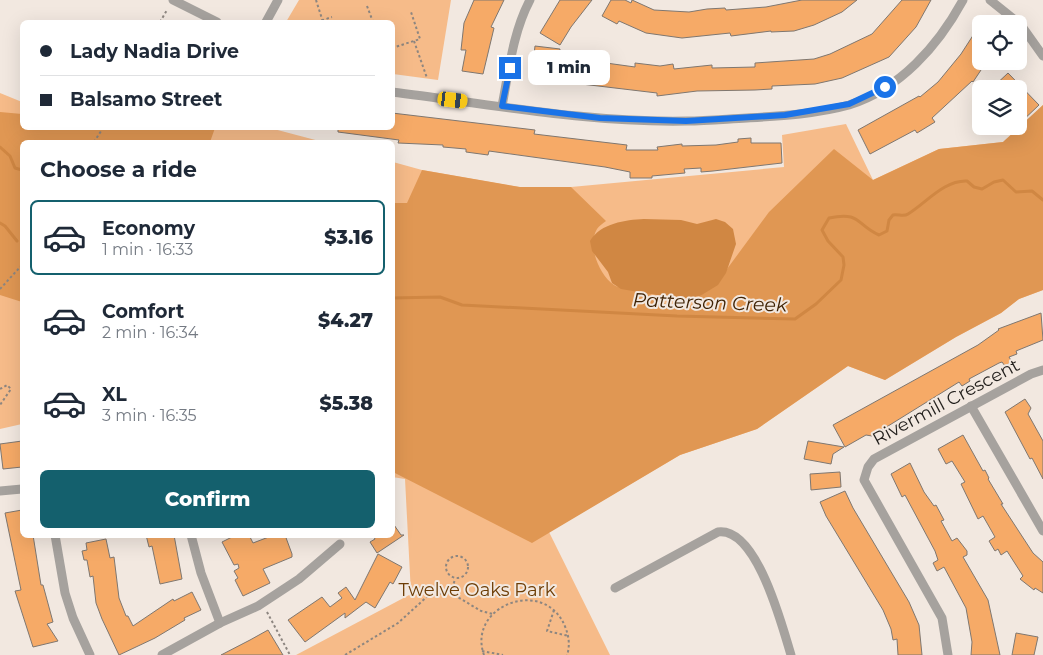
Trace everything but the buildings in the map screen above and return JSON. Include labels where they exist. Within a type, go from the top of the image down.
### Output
[{"type":"street","points":[[173,0],[213,20]]},
{"type":"street","points":[[267,20],[278,0]]},
{"type":"street","points":[[502,106],[516,34],[522,15],[530,0]]},
{"type":"street","points":[[395,92],[600,118],[686,121],[785,115],[849,104],[885,87],[912,69],[950,24],[963,0]]},
{"type":"street","points":[[990,0],[1021,25],[1043,56]]},
{"type":"street","name":"Rivermill Crescent","points":[[948,655],[942,618],[864,480],[868,467],[874,459],[971,406],[1043,370]]},
{"type":"street","points":[[971,406],[1043,530]]},
{"type":"street","points":[[0,491],[20,489]]},
{"type":"street","points":[[615,588],[718,532],[729,532],[757,562],[774,598],[790,655]]},
{"type":"street","points":[[56,538],[65,592],[72,618],[90,655]]},
{"type":"street","points":[[192,538],[201,573],[220,623]]},
{"type":"street","points":[[162,655],[220,623],[262,604],[300,580],[340,544]]},
{"type":"path","points":[[316,0],[323,20]]},
{"type":"path","points":[[367,6],[372,20]]},
{"type":"path","points":[[161,20],[167,10]]},
{"type":"path","points":[[395,47],[420,39],[411,12]]},
{"type":"path","points":[[325,20],[332,17]]},
{"type":"path","points":[[414,41],[427,78]]},
{"type":"path","points":[[0,289],[20,267]]},
{"type":"path","points":[[0,389],[7,385],[11,389],[0,405]]},
{"type":"path","points":[[453,557],[460,557],[467,564],[467,571],[462,577],[455,578],[447,572],[446,565],[453,557]]},
{"type":"path","points":[[452,593],[455,578]]},
{"type":"path","points":[[345,655],[398,623],[430,594],[452,593],[481,611],[493,614]]},
{"type":"path","points":[[484,655],[482,651],[483,631],[493,614],[504,605],[523,600],[543,603],[554,610],[564,622],[569,636],[567,655]]},
{"type":"path","points":[[262,604],[290,655]]},
{"type":"path","points":[[554,610],[547,631],[569,636]]},
{"type":"path","points":[[482,651],[503,655]]},
{"type":"green space","points":[[299,0],[451,0],[438,80],[395,74],[395,20],[287,20]]},
{"type":"green space","points":[[0,93],[20,101],[20,130],[278,130],[315,140],[20,140],[20,424],[0,429]]},
{"type":"green space","name":"Twelve Oaks Park","points":[[1043,105],[1043,290],[1019,299],[1001,313],[956,337],[885,380],[848,366],[757,429],[680,455],[549,532],[610,655],[296,655],[411,594],[405,479],[395,477],[395,163],[422,170],[519,187],[571,187],[784,167],[782,135],[846,124],[873,180],[939,149],[1003,142],[1011,135],[1027,135],[1027,120]]},
{"type":"shaded area","points":[[1043,105],[1043,290],[1019,299],[1001,313],[956,337],[885,380],[848,366],[757,429],[680,455],[532,543],[395,473],[395,203],[407,203],[422,170],[520,187],[571,187],[606,221],[597,229],[593,243],[599,267],[609,280],[619,287],[625,288],[636,285],[666,304],[689,307],[727,269],[769,212],[834,149],[873,180],[939,149],[1003,142],[1011,135],[1027,135],[1027,120]]},
{"type":"shaded area","points":[[0,112],[20,114],[20,130],[214,130],[211,140],[20,140],[20,301],[0,295]]},
{"type":"shaded area","points":[[716,219],[725,222],[733,229],[736,244],[726,273],[718,285],[700,296],[680,299],[621,289],[612,283],[608,272],[592,251],[590,241],[600,230],[607,226],[629,220],[681,220],[697,224]]},
{"type":"waterway","points":[[0,147],[10,156],[15,168],[20,169]]},
{"type":"waterway","name":"Patterson Creek","points":[[395,298],[440,297],[462,305],[677,316],[795,319],[816,304],[841,280],[844,265],[843,257],[828,241],[822,230],[829,218],[839,216],[853,218],[879,235],[887,231],[889,220],[893,215],[906,215],[943,188],[951,184],[967,181],[974,187],[982,189],[994,182],[1003,180],[1016,192],[1032,191],[1043,200]]},
{"type":"waterway","name":"Patterson Creek","points":[[0,223],[5,226],[17,241]]},
{"type":"route","points":[[510,68],[502,106],[600,118],[686,121],[785,115],[849,104],[885,87]]}]
